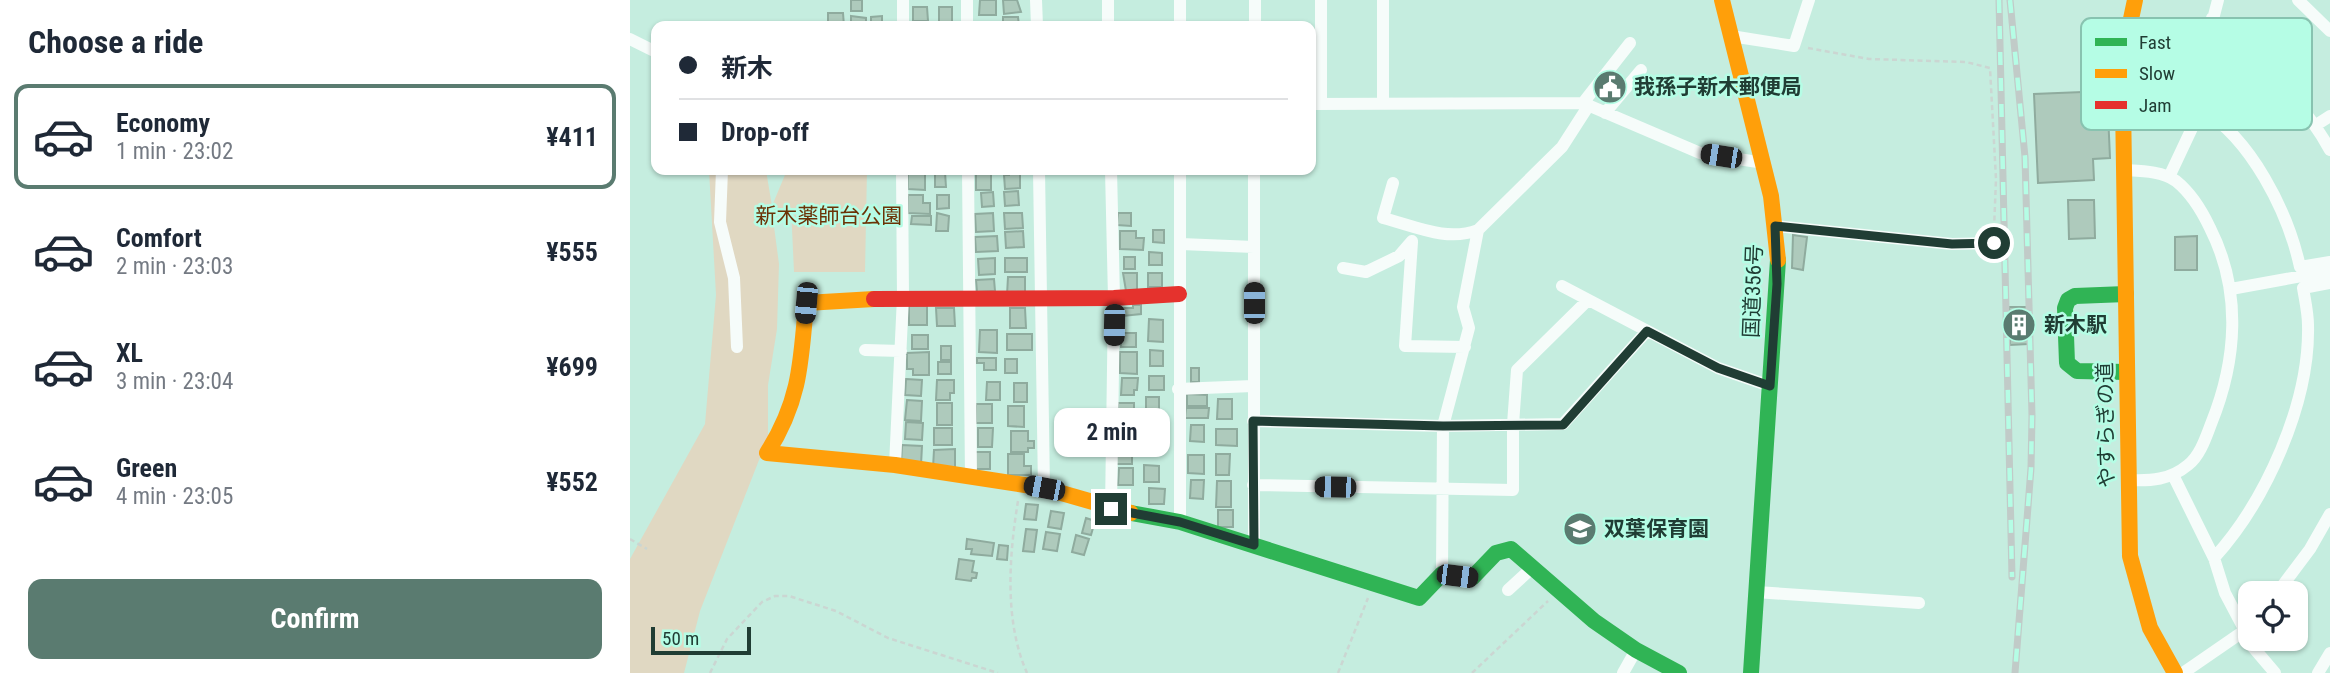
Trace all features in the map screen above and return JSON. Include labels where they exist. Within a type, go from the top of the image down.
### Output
[{"type":"main road","name":"国道356号","points":[[1722,0],[1764,163],[1775,226],[1777,284],[1751,673]]},
{"type":"main road","name":"やすらぎの道","points":[[2132,18],[2134,0]]},
{"type":"main road","name":"やすらぎの道","points":[[2124,130],[2130,556],[2150,628],[2175,673]]},
{"type":"main road","points":[[1179,294],[1114,298],[903,297],[806,303],[799,382],[785,426],[767,453],[895,466],[1044,488],[1111,509],[1180,522],[1419,598],[1442,574],[1472,578],[1496,552],[1511,549],[1594,621],[1636,650],[1679,673]]},
{"type":"main road","points":[[2126,295],[2075,296],[2068,300],[2065,308],[2067,363],[2070,369],[2126,372]]},
{"type":"street","points":[[903,0],[903,21]]},
{"type":"street","points":[[967,0],[967,21]]},
{"type":"street","points":[[1036,0],[1037,21]]},
{"type":"street","points":[[1108,0],[1108,21]]},
{"type":"street","points":[[1180,0],[1180,21]]},
{"type":"street","points":[[1255,0],[1255,21]]},
{"type":"street","points":[[1321,0],[1316,104],[1586,104],[1700,153],[1764,163]]},
{"type":"street","points":[[1383,103],[1384,0]]},
{"type":"street","points":[[1731,36],[1794,46],[1810,0]]},
{"type":"street","points":[[2212,18],[2218,0]]},
{"type":"street","points":[[2298,0],[2330,31]]},
{"type":"street","points":[[630,39],[651,50]]},
{"type":"street","points":[[1394,183],[1383,218],[1452,236],[1478,230],[1562,147],[1586,104],[1630,43]]},
{"type":"street","points":[[1605,113],[1641,70]]},
{"type":"street","points":[[2316,125],[2330,116]]},
{"type":"street","points":[[2312,120],[2330,150]]},
{"type":"street","points":[[2169,177],[2191,130]]},
{"type":"street","points":[[2226,130],[2265,179],[2294,236],[2300,267],[2330,262]]},
{"type":"street","points":[[2124,170],[2169,177],[2178,183],[2200,208],[2219,245],[2231,289],[2232,355],[2227,381],[2202,445],[2190,464],[2173,475],[2154,481],[2128,480]]},
{"type":"street","points":[[722,175],[720,222],[734,278],[737,347]]},
{"type":"street","points":[[895,466],[903,297],[902,175]]},
{"type":"street","points":[[968,175],[971,477]]},
{"type":"street","points":[[1039,175],[1044,488]]},
{"type":"street","points":[[1111,175],[1114,298],[1111,509]]},
{"type":"street","points":[[1180,175],[1180,522]]},
{"type":"street","points":[[1254,175],[1254,545]]},
{"type":"street","points":[[1775,226],[1952,244],[1994,243]]},
{"type":"street","points":[[1343,268],[1366,272],[1399,257],[1424,228]]},
{"type":"street","points":[[1442,574],[1443,426],[1469,328],[1463,307],[1478,230]]},
{"type":"street","points":[[1412,242],[1405,346],[1465,347]]},
{"type":"street","points":[[1181,244],[1254,247]]},
{"type":"street","points":[[2231,289],[2330,271]]},
{"type":"street","points":[[2214,558],[2237,533],[2278,455],[2293,415],[2307,353],[2308,324],[2303,288],[2330,283]]},
{"type":"street","points":[[1563,286],[1718,368],[1770,386]]},
{"type":"street","points":[[1253,485],[1514,490],[1513,424],[1517,370],[1587,300]]},
{"type":"street","points":[[1253,421],[1443,426],[1563,425],[1647,331]]},
{"type":"street","points":[[866,350],[901,351]]},
{"type":"street","points":[[1178,388],[1253,386]]},
{"type":"street","points":[[2173,475],[2214,558],[2225,593],[2238,616]]},
{"type":"street","points":[[2286,581],[2310,549],[2330,513]]},
{"type":"street","points":[[1507,590],[1532,568]]},
{"type":"street","points":[[1756,592],[1919,603]]},
{"type":"street","points":[[2183,673],[2238,633]]},
{"type":"street","points":[[1623,673],[1636,650]]},
{"type":"street","points":[[2260,651],[2275,673]]},
{"type":"street","points":[[2318,673],[2330,653]]},
{"type":"path","points":[[1794,46],[1869,59],[1966,62],[1990,68],[1996,179],[1994,243]]},
{"type":"path","points":[[1021,483],[1012,535],[1010,571],[1015,632],[1027,673]]},
{"type":"path","points":[[630,539],[647,549]]},
{"type":"path","points":[[1338,673],[1374,583]]},
{"type":"path","points":[[1472,673],[1559,591]]},
{"type":"path","points":[[710,673],[727,639],[762,602],[775,596],[789,596],[836,611],[888,638],[998,673]]},
{"type":"green space","name":"新木薬師台公園","points":[[709,175],[767,175],[772,206],[785,175],[867,175],[865,272],[794,272],[791,207],[773,219],[779,264],[777,329],[768,385],[768,437],[700,611],[684,673],[630,673],[630,559],[705,424],[716,295]]},
{"type":"building","points":[[851,0],[862,0],[862,11],[851,11]]},
{"type":"building","points":[[980,0],[996,0],[996,15],[979,15]]},
{"type":"building","points":[[1003,0],[1017,0],[1021,12],[1004,14]]},
{"type":"building","points":[[913,7],[927,7],[928,21],[913,21]]},
{"type":"building","points":[[939,7],[952,7],[952,21],[939,21]]},
{"type":"building","points":[[828,13],[843,13],[844,21],[828,21]]},
{"type":"building","points":[[851,16],[866,18],[866,21],[851,21]]},
{"type":"building","points":[[882,16],[882,21],[871,21],[871,17]]},
{"type":"building","points":[[1003,17],[1018,17],[1018,21],[1003,21]]},
{"type":"building","points":[[2081,92],[2081,130],[2109,130],[2110,158],[2093,159],[2094,180],[2038,183],[2034,94]]},
{"type":"building","points":[[908,175],[925,175],[925,190],[908,189]]},
{"type":"building","points":[[935,175],[945,175],[946,187],[935,187]]},
{"type":"building","points":[[976,175],[991,175],[991,190],[976,190]]},
{"type":"building","points":[[1004,175],[1020,175],[1020,188],[1005,189]]},
{"type":"building","points":[[1018,191],[1019,205],[1005,206],[1004,192]]},
{"type":"building","points":[[993,192],[994,206],[982,207],[981,193]]},
{"type":"building","points":[[908,195],[923,195],[923,203],[930,203],[930,214],[908,213]]},
{"type":"building","points":[[937,195],[949,195],[949,208],[937,209]]},
{"type":"building","points":[[2068,200],[2094,200],[2095,238],[2069,239]]},
{"type":"building","points":[[937,213],[949,216],[948,231],[936,231]]},
{"type":"building","points":[[993,213],[994,231],[976,232],[975,214]]},
{"type":"building","points":[[1004,213],[1022,213],[1023,228],[1005,229]]},
{"type":"building","points":[[1118,213],[1131,213],[1131,226],[1117,225]]},
{"type":"building","points":[[912,216],[931,216],[931,225],[911,224]]},
{"type":"building","points":[[1153,230],[1164,230],[1164,243],[1153,242]]},
{"type":"building","points":[[1023,231],[1024,247],[1006,248],[1005,232]]},
{"type":"building","points":[[1120,231],[1136,231],[1136,238],[1144,238],[1143,250],[1120,249]]},
{"type":"building","points":[[1793,235],[1807,237],[1803,270],[1792,268]]},
{"type":"building","points":[[997,236],[998,251],[976,252],[975,237]]},
{"type":"building","points":[[2197,236],[2197,270],[2175,270],[2175,237]]},
{"type":"building","points":[[1149,252],[1162,253],[1162,265],[1149,265]]},
{"type":"building","points":[[1124,257],[1135,257],[1135,269],[1124,269]]},
{"type":"building","points":[[995,258],[995,274],[979,275],[978,259]]},
{"type":"building","points":[[1005,258],[1027,258],[1027,272],[1005,272]]},
{"type":"building","points":[[1123,273],[1137,273],[1137,291],[1126,291]]},
{"type":"building","points":[[1148,273],[1162,273],[1162,287],[1148,287]]},
{"type":"building","points":[[1008,277],[1025,277],[1025,292],[1007,295]]},
{"type":"building","points":[[994,279],[995,291],[977,292],[976,280]]},
{"type":"building","points":[[1133,305],[1141,305],[1141,314],[1123,316],[1123,308],[1133,308]]},
{"type":"building","points":[[909,306],[927,306],[927,325],[909,325]]},
{"type":"building","name":"新木駅","points":[[2009,307],[2027,307],[2028,344],[2010,345]]},
{"type":"building","points":[[936,308],[954,308],[955,326],[937,326]]},
{"type":"building","points":[[1010,308],[1025,308],[1026,328],[1010,328]]},
{"type":"building","points":[[1149,319],[1163,320],[1163,342],[1148,341]]},
{"type":"building","points":[[980,330],[997,330],[997,353],[979,352]]},
{"type":"building","points":[[1121,333],[1136,333],[1136,347],[1121,347]]},
{"type":"building","points":[[1007,334],[1032,334],[1032,350],[1007,350]]},
{"type":"building","points":[[912,335],[928,335],[928,349],[912,349]]},
{"type":"building","points":[[941,346],[951,346],[951,360],[941,360]]},
{"type":"building","points":[[1150,350],[1163,351],[1163,366],[1150,366]]},
{"type":"building","points":[[929,352],[929,375],[913,375],[913,369],[907,369],[907,353]]},
{"type":"building","points":[[1120,352],[1137,352],[1137,374],[1120,373]]},
{"type":"building","points":[[977,358],[996,358],[996,370],[984,370],[984,363],[977,363]]},
{"type":"building","points":[[1005,359],[1017,359],[1017,373],[1005,373]]},
{"type":"building","points":[[938,362],[951,362],[951,374],[938,374]]},
{"type":"building","points":[[1191,368],[1199,368],[1199,382],[1191,382]]},
{"type":"building","points":[[1149,376],[1164,376],[1164,390],[1149,390]]},
{"type":"building","points":[[1122,378],[1138,378],[1134,395],[1121,395]]},
{"type":"building","points":[[906,379],[922,380],[921,396],[905,395]]},
{"type":"building","points":[[937,380],[954,380],[954,393],[950,393],[950,400],[936,400]]},
{"type":"building","points":[[987,382],[1000,382],[1000,400],[986,400]]},
{"type":"building","points":[[1014,383],[1027,383],[1027,402],[1014,402]]},
{"type":"building","points":[[1187,394],[1207,395],[1207,406],[1187,406]]},
{"type":"building","points":[[1146,397],[1159,397],[1159,416],[1146,415]]},
{"type":"building","points":[[1218,399],[1232,399],[1232,419],[1217,419]]},
{"type":"building","points":[[907,400],[922,401],[921,421],[905,420]]},
{"type":"building","points":[[937,403],[952,403],[952,425],[937,425]]},
{"type":"building","points":[[1118,403],[1134,403],[1134,417],[1118,417]]},
{"type":"building","points":[[976,404],[992,404],[992,423],[976,423]]},
{"type":"building","points":[[1008,406],[1024,406],[1024,427],[1008,426]]},
{"type":"building","points":[[1186,408],[1209,408],[1208,418],[1185,418]]},
{"type":"building","points":[[1121,420],[1134,421],[1134,439],[1120,439]]},
{"type":"building","points":[[906,422],[923,423],[922,440],[905,439]]},
{"type":"building","points":[[1148,424],[1159,424],[1159,443],[1148,442]]},
{"type":"building","points":[[1191,425],[1204,425],[1204,442],[1190,441]]},
{"type":"building","points":[[934,428],[952,428],[952,445],[934,445]]},
{"type":"building","points":[[978,428],[993,428],[992,447],[978,447]]},
{"type":"building","points":[[1216,429],[1237,429],[1237,446],[1216,445]]},
{"type":"building","points":[[1011,431],[1028,431],[1028,441],[1034,441],[1034,448],[1028,448],[1028,452],[1011,452]]},
{"type":"building","points":[[902,445],[922,446],[921,465],[901,464]]},
{"type":"building","points":[[1116,447],[1132,448],[1132,464],[1116,464]]},
{"type":"building","points":[[955,449],[955,469],[933,468],[934,450]]},
{"type":"building","points":[[975,452],[990,452],[990,469],[974,469]]},
{"type":"building","points":[[1008,454],[1024,454],[1024,466],[1031,466],[1031,475],[1008,475]]},
{"type":"building","points":[[1216,454],[1230,454],[1229,475],[1216,475]]},
{"type":"building","points":[[1188,455],[1204,455],[1204,474],[1188,473]]},
{"type":"building","points":[[1144,465],[1159,466],[1159,482],[1144,482]]},
{"type":"building","points":[[1119,468],[1133,468],[1133,485],[1118,485]]},
{"type":"building","points":[[1191,480],[1204,480],[1203,499],[1190,498]]},
{"type":"building","points":[[1217,481],[1231,481],[1231,507],[1216,507]]},
{"type":"building","points":[[1149,488],[1165,489],[1164,504],[1149,504]]},
{"type":"building","points":[[1026,504],[1038,505],[1036,520],[1024,519]]},
{"type":"building","points":[[1218,510],[1233,510],[1233,527],[1218,527]]},
{"type":"building","points":[[1051,511],[1064,513],[1061,529],[1048,527]]},
{"type":"building","points":[[1086,518],[1095,521],[1091,535],[1082,533]]},
{"type":"building","points":[[1026,529],[1037,530],[1034,552],[1023,551]]},
{"type":"building","points":[[1046,532],[1060,534],[1057,551],[1043,549]]},
{"type":"building","points":[[1076,535],[1089,539],[1084,555],[1072,552]]},
{"type":"building","points":[[967,539],[994,543],[992,556],[971,554],[972,549],[966,549]]},
{"type":"building","points":[[999,545],[1008,546],[1007,560],[997,559]]},
{"type":"building","points":[[959,559],[974,561],[972,572],[977,573],[976,578],[971,581],[956,579]]},
{"type":"railway","points":[[1999,0],[2012,577]]},
{"type":"railway","points":[[2010,0],[2025,157],[2032,416],[2031,468],[2015,673]]},
{"type":"traffic: fast","points":[[1751,673],[1778,260]]},
{"type":"traffic: fast","points":[[2126,294],[2075,296],[2068,300],[2065,308],[2067,363],[2077,371],[2126,372]]},
{"type":"traffic: fast","points":[[1131,513],[1180,522],[1419,598],[1442,574],[1472,578],[1496,553],[1511,549],[1594,621],[1636,650],[1679,673]]},
{"type":"traffic: slow","points":[[1722,0],[1771,196],[1778,260]]},
{"type":"traffic: slow","points":[[2131,18],[2135,0]]},
{"type":"traffic: slow","points":[[2123,130],[2130,556],[2150,628],[2175,673]]},
{"type":"traffic: slow","points":[[874,299],[806,303],[800,363],[793,399],[767,453],[895,465],[1044,488],[1131,513]]},
{"type":"traffic: jam","points":[[874,299],[1114,298],[1179,294]]},
{"type":"place","name":"我孫子新木郵便局","points":[[1610,87]]},
{"type":"place","name":"新木駅","points":[[2019,325]]},
{"type":"place","name":"双葉保育園","points":[[1580,529]]},
{"type":"route","points":[[1111,509],[1180,522],[1254,545],[1253,421],[1443,426],[1563,425],[1647,331],[1718,368],[1770,386],[1778,258],[1775,226],[1952,244],[1994,243]]}]
